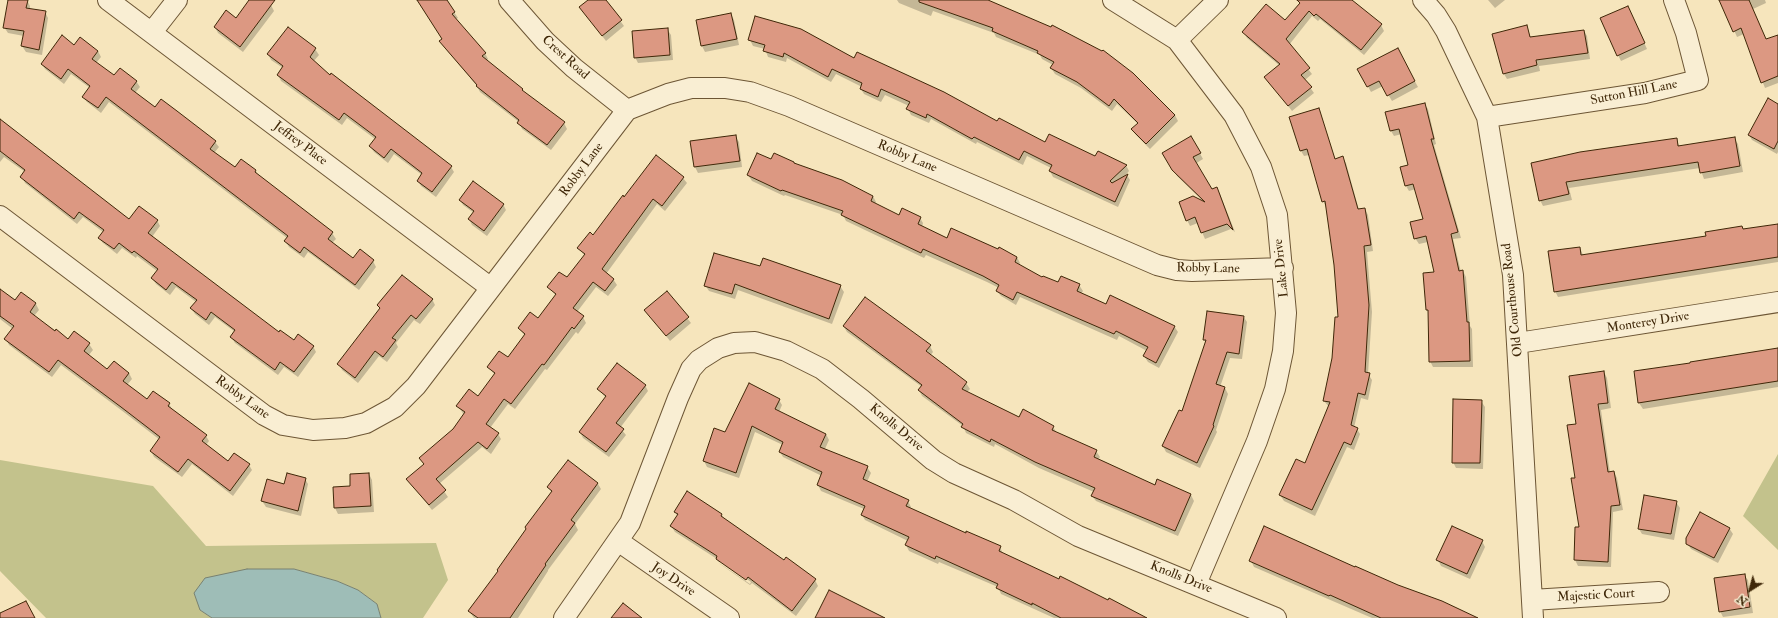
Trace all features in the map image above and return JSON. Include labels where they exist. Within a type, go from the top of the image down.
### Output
[{"type":"street","name":"Jeffrey Place","points":[[108,0],[491,288]]},
{"type":"street","points":[[152,32],[177,0]]},
{"type":"street","name":"Crest Road","points":[[508,0],[551,47],[574,68],[628,110]]},
{"type":"street","name":"Lake Drive","points":[[1113,0],[1177,40],[1234,114],[1261,167],[1277,215],[1286,314],[1283,351],[1275,389],[1256,441],[1196,584]]},
{"type":"street","points":[[1177,40],[1218,0]]},
{"type":"street","name":"Old Courthouse Road","points":[[1423,0],[1436,15],[1446,31],[1487,117],[1513,275],[1532,609]]},
{"type":"street","name":"Sutton Hill Lane","points":[[1487,117],[1645,93],[1698,80],[1686,33],[1674,0]]},
{"type":"street","name":"Robby Lane","points":[[0,216],[264,415],[283,425],[313,430],[345,428],[366,422],[395,407],[416,386],[628,110],[668,94],[691,88],[725,88],[750,92],[789,106],[1158,265],[1177,270],[1192,271],[1283,268]]},
{"type":"street","name":"Monterey Drive","points":[[1518,343],[1778,302]]},
{"type":"street","name":"Knolls Drive","points":[[564,618],[630,523],[678,398],[691,369],[699,360],[718,348],[734,343],[755,342],[786,351],[822,369],[861,399],[933,460],[954,473],[1014,500],[1078,536],[1276,618]]},
{"type":"street","name":"Joy Drive","points":[[618,541],[729,618]]},
{"type":"street","name":"Majestic Court","points":[[1532,609],[1659,592]]},
{"type":"shaded area","points":[[1778,454],[1778,550],[1743,516]]},
{"type":"shaded area","points":[[0,460],[153,486],[206,546],[436,543],[448,580],[423,618],[381,618],[377,604],[358,590],[337,581],[294,569],[247,569],[200,610],[212,618],[46,618],[0,571]]},
{"type":"water","points":[[247,569],[294,569],[337,581],[358,590],[377,604],[381,618],[212,618],[200,610],[194,593],[205,578]]},
{"type":"building","points":[[8,0],[28,0],[26,8],[46,11],[39,50],[21,46],[24,31],[3,28]]},
{"type":"building","points":[[249,0],[275,0],[240,47],[214,27],[226,10],[236,18]]},
{"type":"building","points":[[417,0],[447,0],[455,12],[452,14],[486,53],[482,56],[523,89],[522,90],[565,122],[547,145],[517,123],[519,120],[476,86],[477,85],[439,41],[442,39]]},
{"type":"building","points":[[588,0],[606,0],[622,20],[602,36],[579,7]]},
{"type":"building","points":[[919,0],[988,0],[1051,27],[1052,25],[1102,51],[1103,50],[1133,73],[1175,115],[1146,144],[1131,129],[1138,123],[1114,99],[1109,106],[1077,82],[1050,68],[1054,62],[1037,53],[1038,51],[992,31],[993,28],[919,2]]},
{"type":"building","points":[[1297,0],[1352,0],[1382,24],[1361,50],[1316,14],[1314,16],[1309,11],[1286,39],[1310,68],[1301,75],[1312,87],[1288,106],[1264,77],[1280,64],[1242,32],[1266,4],[1285,20],[1300,3]]},
{"type":"building","points":[[1719,0],[1749,0],[1766,39],[1778,35],[1778,76],[1761,83],[1741,28],[1733,32]]},
{"type":"building","points":[[1628,6],[1645,43],[1617,56],[1600,18]]},
{"type":"building","points":[[731,13],[737,39],[701,46],[696,20]]},
{"type":"building","points":[[755,16],[801,29],[854,58],[857,52],[944,92],[997,121],[999,118],[1045,142],[1049,134],[1095,156],[1098,151],[1127,165],[1110,181],[1112,183],[1128,174],[1115,202],[1049,171],[1052,165],[1024,151],[1019,160],[974,137],[972,139],[927,114],[926,118],[906,109],[910,102],[881,89],[878,97],[860,89],[862,83],[832,69],[828,77],[784,53],[783,57],[763,51],[765,45],[748,40]]},
{"type":"building","points":[[1527,25],[1530,37],[1584,30],[1588,53],[1536,60],[1537,65],[1503,74],[1492,34]]},
{"type":"building","points":[[288,27],[316,48],[310,57],[330,75],[331,73],[452,166],[432,192],[417,181],[422,173],[391,149],[384,158],[369,146],[376,137],[344,113],[339,120],[277,75],[283,66],[267,54]]},
{"type":"building","points":[[668,28],[670,55],[634,58],[632,31]]},
{"type":"building","points":[[62,35],[74,45],[80,37],[98,51],[92,59],[114,75],[120,68],[137,81],[131,89],[155,107],[161,99],[177,111],[216,141],[210,149],[235,167],[241,159],[256,170],[255,172],[333,232],[328,239],[353,258],[360,249],[374,260],[355,285],[304,247],[300,253],[284,241],[288,236],[106,97],[98,108],[82,97],[90,86],[68,69],[61,79],[41,64]]},
{"type":"building","points":[[1398,48],[1415,81],[1387,96],[1379,81],[1367,87],[1357,69]]},
{"type":"building","points":[[1768,98],[1778,104],[1778,141],[1774,149],[1748,135]]},
{"type":"building","points":[[1425,103],[1434,139],[1431,139],[1458,232],[1451,234],[1459,271],[1463,270],[1467,322],[1469,322],[1470,361],[1429,362],[1428,310],[1426,310],[1423,273],[1434,272],[1426,236],[1414,239],[1410,222],[1423,219],[1413,184],[1405,186],[1400,167],[1408,165],[1399,129],[1390,131],[1385,112]]},
{"type":"building","points":[[1319,108],[1335,159],[1343,156],[1358,209],[1365,208],[1371,245],[1364,246],[1369,305],[1365,372],[1370,373],[1365,395],[1358,393],[1351,425],[1358,428],[1351,445],[1344,442],[1312,510],[1279,495],[1296,459],[1305,463],[1330,402],[1323,401],[1332,358],[1335,317],[1338,317],[1334,265],[1325,201],[1322,202],[1307,149],[1300,151],[1289,117]]},
{"type":"building","points":[[0,119],[129,219],[139,206],[158,220],[148,233],[279,332],[280,330],[294,340],[298,334],[314,346],[294,372],[280,362],[275,370],[230,337],[235,330],[211,312],[206,320],[190,308],[197,300],[172,282],[166,290],[151,278],[158,269],[134,251],[132,253],[119,243],[114,249],[98,238],[104,230],[79,212],[74,219],[20,177],[25,170],[0,151]]},
{"type":"building","points":[[736,135],[740,161],[694,167],[690,141]]},
{"type":"building","points":[[1191,136],[1201,153],[1193,157],[1212,189],[1217,187],[1233,230],[1227,224],[1201,233],[1195,217],[1186,221],[1179,202],[1193,196],[1205,202],[1172,170],[1162,153]]},
{"type":"building","points":[[1735,137],[1740,166],[1700,173],[1698,162],[1566,182],[1569,194],[1539,201],[1531,163],[1580,152],[1677,138],[1678,146]]},
{"type":"building","points":[[757,153],[771,159],[774,153],[794,163],[842,180],[873,196],[871,201],[899,215],[902,208],[921,217],[918,224],[947,238],[951,228],[998,249],[999,247],[1017,257],[1015,262],[1042,277],[1043,276],[1058,282],[1061,276],[1080,284],[1077,291],[1106,304],[1110,295],[1175,326],[1156,363],[1143,356],[1148,347],[1116,331],[1114,334],[1017,292],[1013,300],[996,291],[999,285],[983,276],[923,249],[921,253],[841,215],[843,211],[782,190],[781,191],[747,175]]},
{"type":"building","points":[[656,155],[684,177],[662,206],[653,199],[602,269],[614,279],[605,291],[593,282],[573,308],[584,316],[574,329],[572,327],[544,365],[542,364],[511,404],[504,399],[486,424],[499,433],[487,449],[478,442],[436,479],[446,490],[429,505],[406,479],[424,464],[419,458],[453,429],[465,412],[456,406],[469,389],[478,396],[495,373],[487,367],[499,351],[508,357],[525,334],[518,328],[530,312],[538,318],[556,294],[547,287],[559,272],[567,277],[585,254],[577,248],[590,232],[593,235]]},
{"type":"building","points":[[473,181],[504,204],[484,231],[468,219],[474,211],[459,200]]},
{"type":"building","points":[[1778,224],[1778,257],[1554,292],[1548,251],[1580,247],[1581,255],[1706,236],[1705,232],[1742,226],[1743,229]]},
{"type":"building","points":[[714,253],[760,266],[763,258],[841,285],[829,319],[735,284],[732,294],[704,286]]},
{"type":"building","points":[[402,275],[433,299],[416,319],[411,315],[392,338],[396,340],[383,357],[375,351],[355,378],[337,364],[380,308],[377,305]]},
{"type":"building","points":[[0,289],[15,300],[21,292],[36,303],[30,312],[55,331],[56,329],[68,339],[74,331],[90,343],[84,351],[107,369],[114,361],[129,373],[123,381],[147,399],[153,391],[170,403],[168,406],[207,435],[202,441],[228,461],[234,453],[250,464],[230,491],[188,459],[178,472],[150,451],[160,437],[121,407],[58,360],[49,372],[4,339],[14,326],[0,316]]},
{"type":"building","points":[[667,291],[689,317],[666,336],[644,310]]},
{"type":"building","points":[[865,297],[931,345],[926,351],[967,382],[962,389],[1019,417],[1023,409],[1054,426],[1052,430],[1097,450],[1094,457],[1155,485],[1157,479],[1191,494],[1175,531],[1091,496],[1095,488],[1035,462],[991,439],[990,442],[961,427],[963,424],[918,390],[922,385],[843,326]]},
{"type":"building","points":[[1207,311],[1244,316],[1239,354],[1227,352],[1216,384],[1225,387],[1213,425],[1214,426],[1197,463],[1162,446],[1179,410],[1182,411],[1206,340],[1203,340]]},
{"type":"building","points":[[1778,348],[1778,381],[1638,403],[1634,371]]},
{"type":"building","points":[[617,363],[646,385],[616,423],[624,429],[606,452],[579,432],[606,396],[597,389]]},
{"type":"building","points":[[1604,371],[1608,403],[1598,404],[1608,472],[1614,471],[1620,505],[1611,506],[1608,562],[1574,560],[1575,527],[1579,527],[1571,478],[1575,478],[1567,425],[1576,424],[1569,376]]},
{"type":"building","points":[[749,383],[780,399],[775,409],[826,434],[820,447],[868,466],[863,479],[909,500],[906,506],[966,533],[966,531],[1001,546],[999,551],[1059,579],[1060,576],[1108,600],[1109,598],[1147,618],[1061,618],[1032,603],[1032,605],[996,588],[998,584],[936,556],[935,559],[905,545],[909,537],[861,515],[865,506],[817,485],[822,472],[779,452],[783,442],[752,426],[736,473],[703,461],[714,428],[725,432]]},
{"type":"building","points":[[1453,399],[1482,400],[1480,463],[1452,463]]},
{"type":"building","points":[[568,460],[598,483],[571,520],[575,523],[545,564],[546,565],[510,618],[478,618],[468,611],[498,571],[497,570],[526,529],[525,527],[552,491],[547,487]]},
{"type":"building","points":[[287,473],[306,478],[298,511],[261,501],[267,479],[284,484]]},
{"type":"building","points":[[369,473],[371,506],[334,508],[333,487],[350,486],[350,474]]},
{"type":"building","points":[[687,491],[722,514],[721,516],[784,560],[786,557],[816,579],[792,611],[748,577],[746,580],[716,559],[717,556],[670,526],[678,514],[674,512]]},
{"type":"building","points":[[1644,495],[1677,501],[1671,534],[1638,529]]},
{"type":"building","points":[[1700,512],[1730,528],[1714,558],[1686,544],[1686,538]]},
{"type":"building","points":[[1264,526],[1355,567],[1442,601],[1478,618],[1381,618],[1330,595],[1329,596],[1249,561]]},
{"type":"building","points":[[1452,526],[1483,540],[1467,574],[1436,560]]},
{"type":"building","points":[[1745,574],[1750,607],[1719,612],[1714,578]]},
{"type":"building","points":[[829,590],[885,618],[815,618]]},
{"type":"building","points":[[26,601],[35,618],[0,618],[0,613]]},
{"type":"building","points":[[623,603],[642,618],[611,618]]}]
